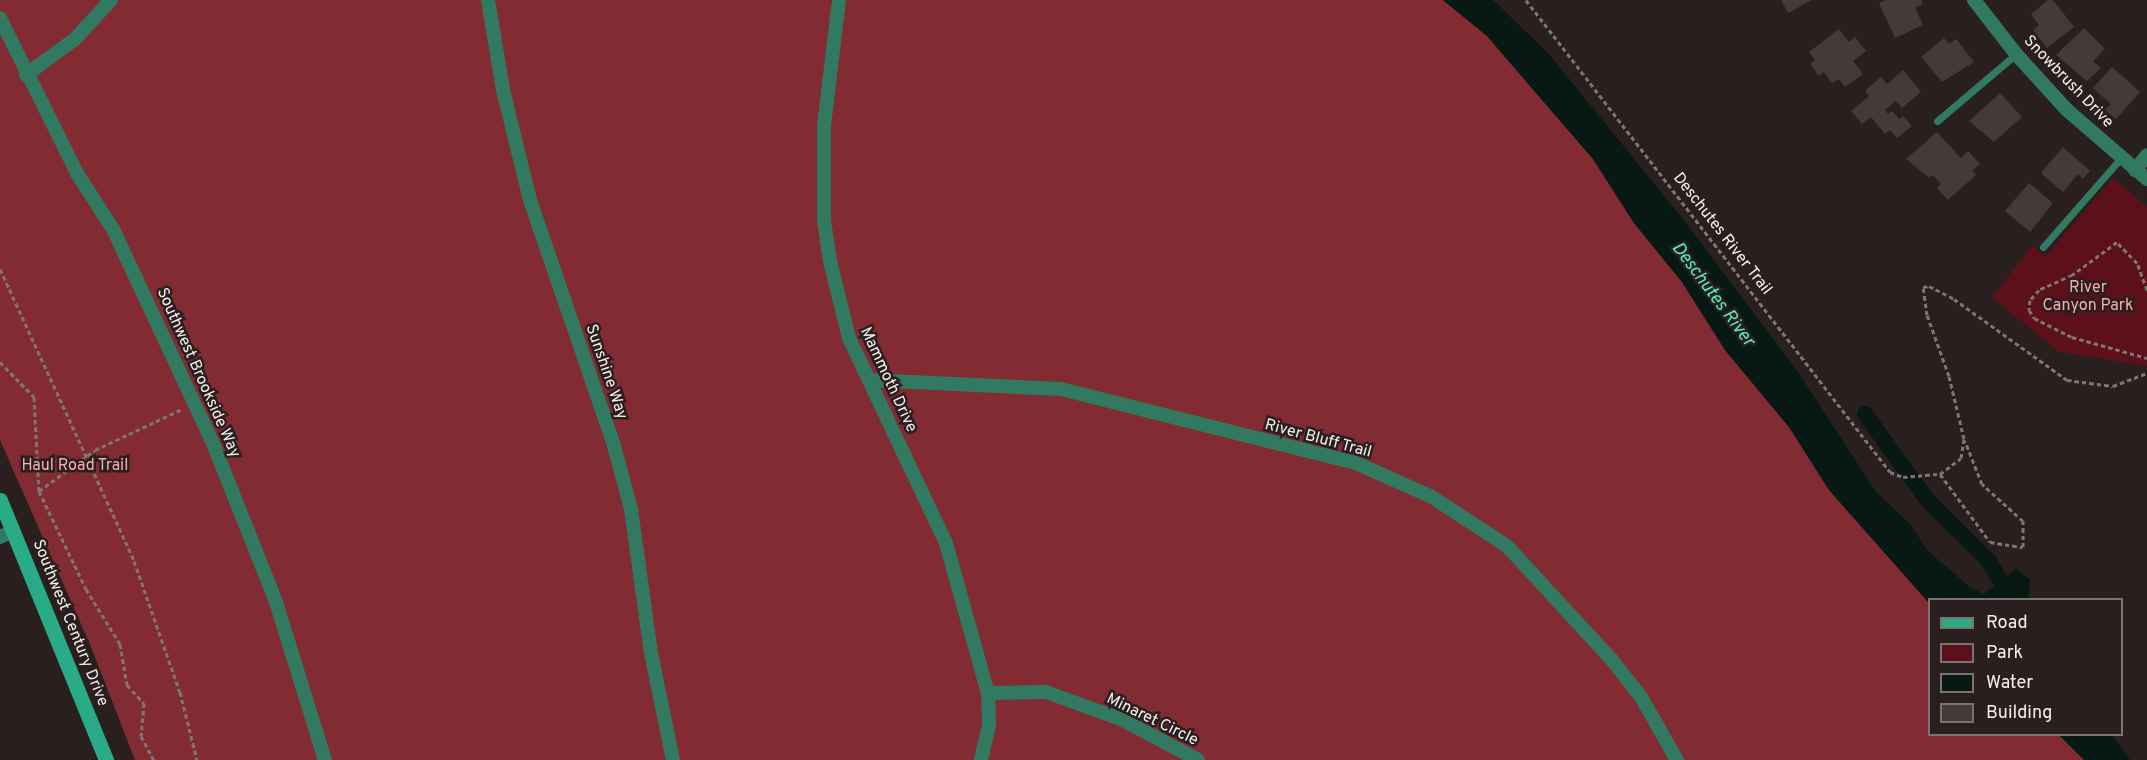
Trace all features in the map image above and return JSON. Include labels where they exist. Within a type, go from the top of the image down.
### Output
[{"type":"main road","name":"Southwest Century Drive","points":[[0,500],[6,534],[106,760]]},
{"type":"street","points":[[26,75],[75,39],[111,0]]},
{"type":"street","name":"Sunshine Way","points":[[488,0],[502,90],[530,200],[614,446],[631,509],[651,653],[673,760]]},
{"type":"street","name":"Mammoth Drive","points":[[839,0],[824,126],[825,221],[838,300],[849,338],[946,543],[988,693],[989,725],[981,760]]},
{"type":"street","name":"Snowbrush Drive","points":[[1974,0],[2016,54],[2067,110],[2147,179]]},
{"type":"street","name":"Southwest Brookside Way","points":[[0,18],[26,75],[78,175],[113,229],[248,525],[325,760]]},
{"type":"street","points":[[2135,170],[2147,155]]},
{"type":"street","name":"River Bluff Trail","points":[[868,380],[1061,389],[1356,463],[1432,497],[1507,546],[1612,660],[1641,697],[1677,760]]},
{"type":"street","name":"Minaret Circle","points":[[988,693],[1046,692],[1123,720],[1197,760]]},
{"type":"lane","points":[[1937,121],[2016,54]]},
{"type":"lane","points":[[2043,247],[2121,158]]},
{"type":"path","name":"Deschutes River Trail","points":[[1526,0],[1890,472],[1903,477],[1940,474]]},
{"type":"path","points":[[2147,290],[2137,263],[2117,242],[2072,275],[2039,290],[2030,300],[2029,309],[2034,318],[2072,338],[2147,358]]},
{"type":"path","points":[[0,269],[134,561],[180,692],[197,760]]},
{"type":"path","points":[[1964,439],[1961,458],[1940,474],[1990,542],[2023,547],[2023,521],[1982,484],[1964,439],[1949,376],[1926,315],[1923,287],[1929,285],[1954,299],[2067,380],[2113,386],[2147,373]]},
{"type":"path","points":[[0,362],[34,397],[39,491],[86,589],[125,655],[128,685],[144,703],[141,736],[154,760]]},
{"type":"path","points":[[39,491],[57,474],[87,456],[194,403]]},
{"type":"green space","name":"Haul Road Trail","points":[[0,0],[1443,0],[1487,36],[1593,159],[1634,223],[1682,282],[1725,350],[1789,427],[1829,490],[1928,602],[1928,736],[2060,736],[2084,760],[135,760],[91,647],[0,440]]},
{"type":"green space","name":"River Canyon Park","points":[[2113,178],[2147,206],[2147,366],[2059,352],[1992,297],[2033,245],[2045,257]]},
{"type":"water","name":"Deschutes River","points":[[1443,0],[1493,0],[1548,53],[1682,218],[1800,375],[1876,492],[1911,525],[1928,551],[1971,588],[1984,594],[2016,569],[2030,579],[2029,598],[1928,598],[1928,602],[1829,490],[1789,427],[1725,350],[1682,282],[1634,223],[1593,159],[1487,36]]},
{"type":"water","points":[[2060,736],[2113,736],[2130,760],[2084,760]]},
{"type":"building","points":[[1781,0],[1812,0],[1788,13]]},
{"type":"building","points":[[1886,0],[1921,0],[1923,4],[1915,8],[1923,25],[1895,38],[1879,3]]},
{"type":"building","points":[[2048,0],[2053,0],[2074,27],[2047,48],[2033,30],[2039,25],[2031,14]]},
{"type":"building","points":[[2084,28],[2105,49],[2093,61],[2101,68],[2087,81],[2056,55]]},
{"type":"building","points":[[1839,29],[1849,42],[1855,37],[1866,51],[1853,61],[1863,74],[1845,87],[1839,79],[1832,83],[1824,72],[1819,76],[1810,64],[1815,60],[1809,52]]},
{"type":"building","points":[[1944,38],[1949,44],[1956,39],[1974,62],[1942,82],[1921,57]]},
{"type":"building","points":[[2112,67],[2140,92],[2116,119],[2105,110],[2111,104],[2093,88]]},
{"type":"building","points":[[1903,70],[1921,92],[1902,108],[1896,101],[1885,110],[1888,114],[1892,111],[1899,119],[1903,116],[1912,126],[1897,138],[1890,130],[1885,134],[1871,117],[1862,124],[1851,111],[1869,96],[1865,91],[1881,77],[1887,84]]},
{"type":"building","points":[[2000,93],[2022,117],[1994,142],[1969,121]]},
{"type":"building","points":[[1937,132],[1961,158],[1968,151],[1980,164],[1972,171],[1976,175],[1948,200],[1937,188],[1941,184],[1933,175],[1929,178],[1906,159]]},
{"type":"building","points":[[2063,147],[2090,171],[2083,179],[2078,174],[2063,192],[2041,173]]},
{"type":"building","points":[[2029,183],[2053,203],[2030,232],[2005,211]]},
{"type":"waterway","points":[[1865,414],[1928,501],[1989,561],[2000,580]]}]
